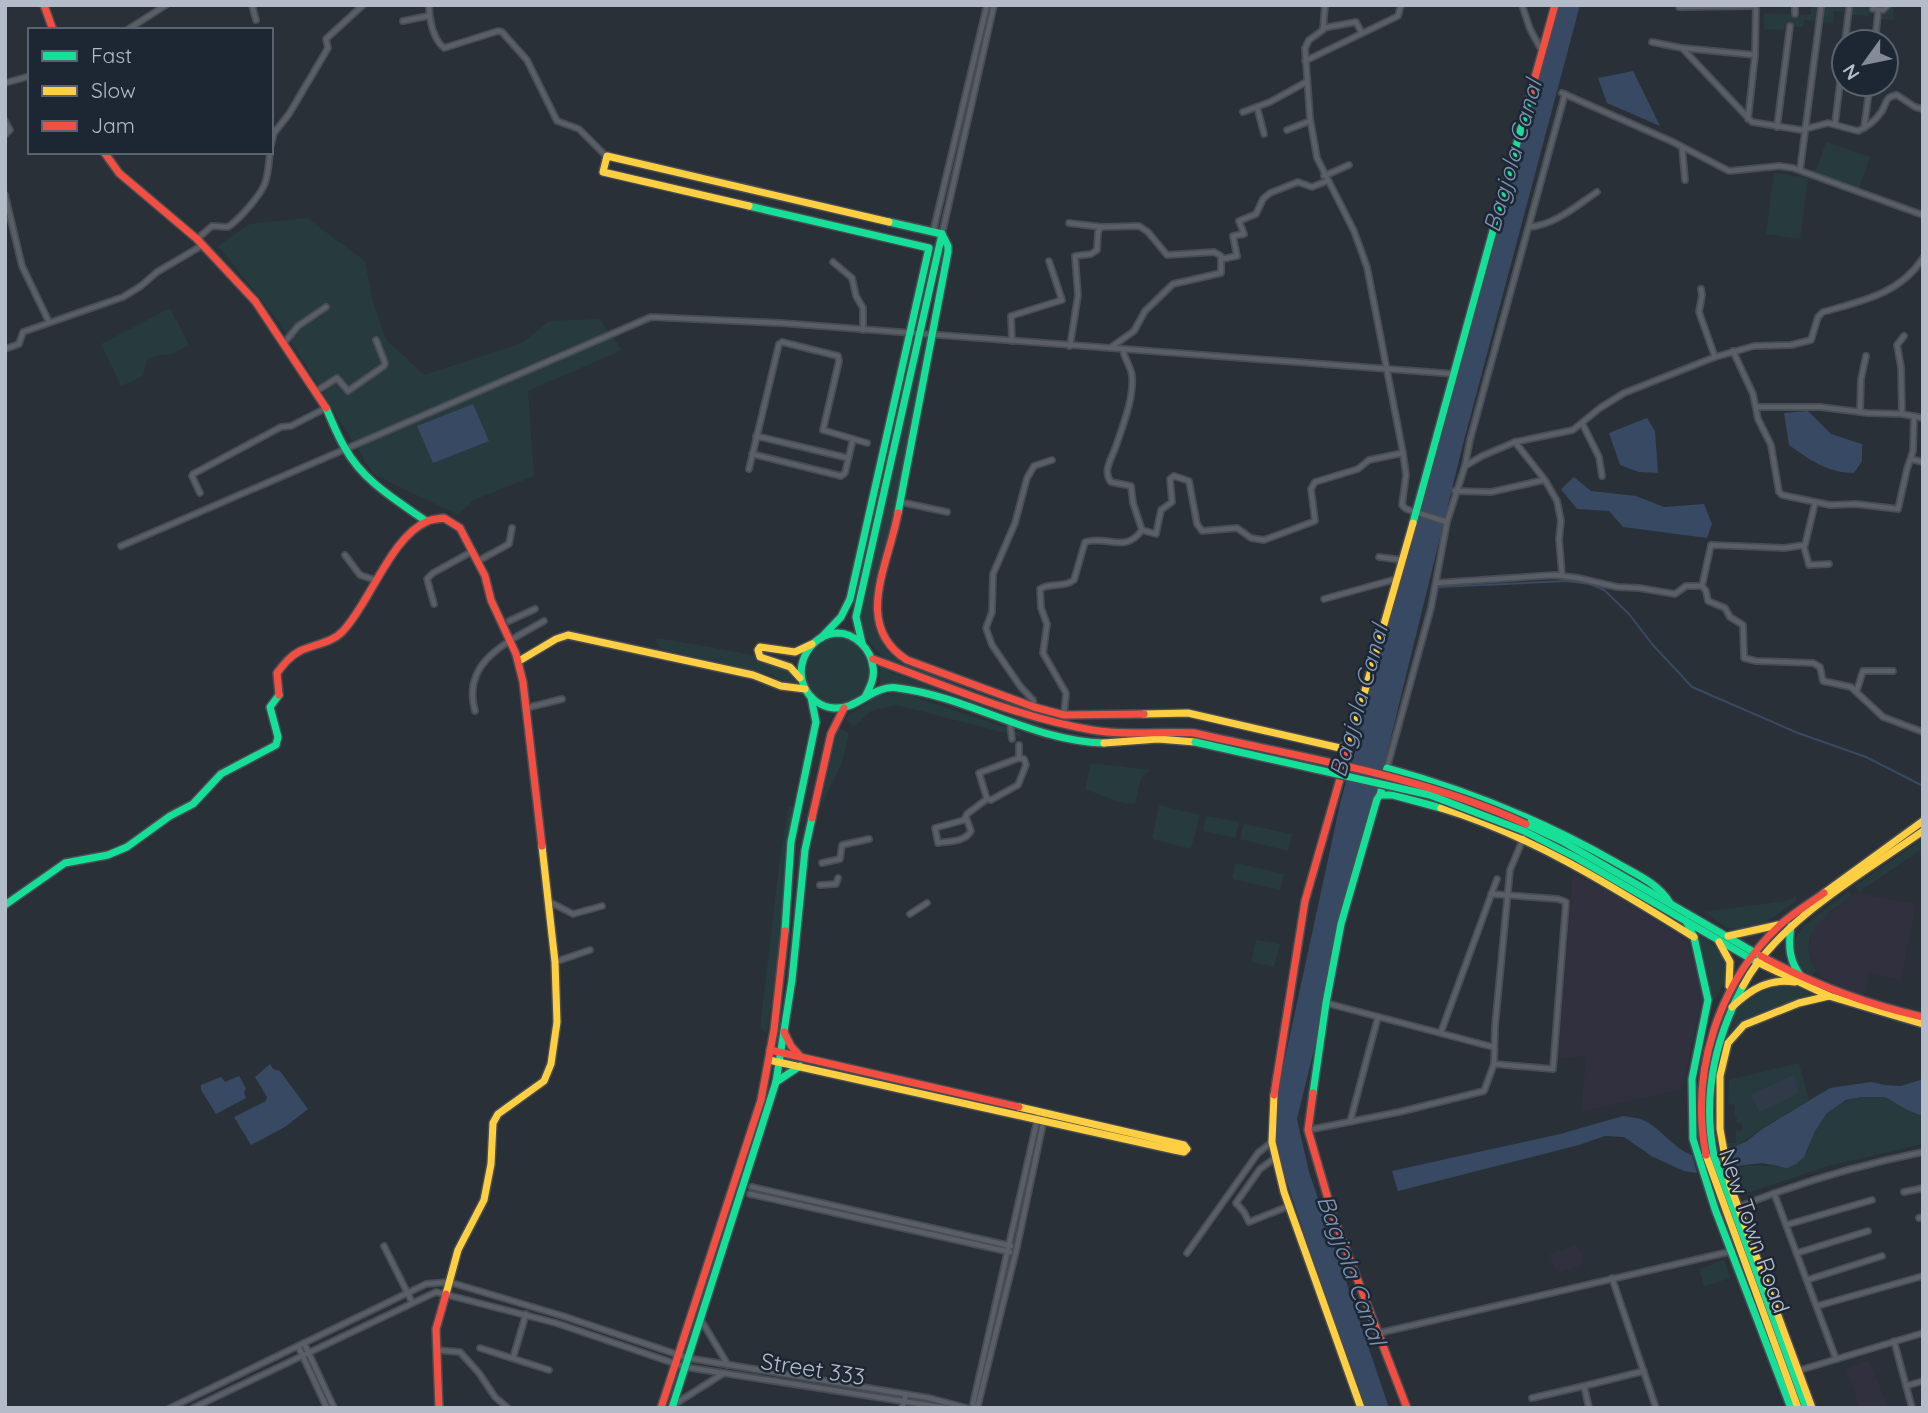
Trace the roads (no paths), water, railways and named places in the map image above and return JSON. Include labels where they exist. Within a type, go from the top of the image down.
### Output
[{"type":"street","points":[[44,5],[51,28]]},
{"type":"street","points":[[130,28],[166,5]]},
{"type":"street","points":[[252,5],[256,20]]},
{"type":"street","points":[[273,137],[328,48],[326,39],[363,5]]},
{"type":"street","points":[[429,5],[429,17],[439,44],[444,48],[502,32],[527,60],[557,121],[579,129],[607,157],[943,234]]},
{"type":"street","points":[[987,5],[850,599],[841,617],[812,644],[795,652],[760,648],[760,657],[790,667],[811,697],[826,707],[852,706],[879,688],[907,689],[1010,723],[1091,742],[1167,739],[1195,742],[1430,795],[1562,841],[1727,936],[1756,957]]},
{"type":"street","points":[[865,697],[874,679],[873,659],[862,643],[856,617],[994,5]]},
{"type":"street","points":[[1323,28],[1325,5]]},
{"type":"street","points":[[1305,61],[1398,16],[1401,5]]},
{"type":"street","points":[[1522,5],[1530,29],[1542,51]]},
{"type":"street","points":[[1361,1408],[1289,1206],[1272,1142],[1272,1110],[1305,901],[1455,374],[1555,5]]},
{"type":"street","points":[[1679,7],[1756,5],[1755,55],[1748,120]]},
{"type":"street","points":[[1795,5],[1795,15]]},
{"type":"street","points":[[1875,28],[1876,11],[1886,9],[1888,5]]},
{"type":"street","points":[[1800,170],[1821,9]]},
{"type":"street","points":[[1847,28],[1849,9]]},
{"type":"street","points":[[403,21],[427,15],[429,17]]},
{"type":"street","points":[[1363,33],[1356,22],[1323,28],[1307,43],[1305,61],[1310,121],[1317,158],[1348,218],[1367,267],[1403,453],[1406,475],[1402,505],[1406,509],[1447,522]]},
{"type":"street","points":[[1777,127],[1790,26]]},
{"type":"street","points":[[1652,42],[1682,48],[1755,55]]},
{"type":"street","points":[[1682,48],[1748,120],[1758,124],[1801,130],[1828,123],[1858,131],[1882,110],[1890,97],[1897,95],[1923,109]]},
{"type":"street","points":[[5,83],[28,77]]},
{"type":"street","points":[[1243,112],[1306,82]]},
{"type":"street","points":[[1407,1408],[1331,1210],[1308,1130],[1326,1003],[1341,924],[1375,804],[1380,795],[1436,583],[1455,491],[1465,466],[1564,93],[1682,146],[1729,171],[1779,166],[1800,170],[1923,215]]},
{"type":"street","points":[[1835,124],[1838,98]]},
{"type":"street","points":[[1864,128],[1868,98]]},
{"type":"street","points":[[1257,107],[1264,134]]},
{"type":"street","points":[[5,121],[10,130],[5,135]]},
{"type":"street","points":[[1287,130],[1310,121]]},
{"type":"street","points":[[1682,146],[1685,180]]},
{"type":"street","points":[[106,154],[139,191],[200,242],[255,302],[326,408],[345,449],[369,480],[426,521]]},
{"type":"street","points":[[5,349],[19,344],[23,332],[123,297],[200,242],[212,226],[229,227],[260,196],[267,181],[270,154]]},
{"type":"street","points":[[607,157],[603,172],[939,249]]},
{"type":"street","points":[[1222,259],[1237,256],[1233,236],[1244,234],[1239,221],[1256,214],[1266,195],[1293,183],[1300,182],[1315,187],[1349,165]]},
{"type":"street","points":[[1529,227],[1555,220],[1597,192]]},
{"type":"street","points":[[5,195],[22,266],[49,321]]},
{"type":"street","points":[[1069,223],[1101,227],[1139,226],[1148,232],[1167,255],[1214,252],[1219,253],[1222,259],[1222,270],[1218,275],[1181,281],[1169,287],[1145,311],[1134,331],[1110,348]]},
{"type":"street","points":[[1070,346],[1078,295],[1075,256],[1091,254],[1097,250],[1101,227]]},
{"type":"street","points":[[943,234],[948,246],[900,502],[879,595],[877,617],[883,640],[892,651],[907,660],[1034,707],[1064,715],[1188,713],[1340,748],[1350,743]]},
{"type":"street","points":[[1465,466],[1515,442],[1567,432],[1624,393],[1715,356],[1754,346],[1791,345],[1811,340],[1818,317],[1823,312],[1888,291],[1910,275],[1923,258]]},
{"type":"street","points":[[1012,341],[1011,316],[1062,300],[1049,261]]},
{"type":"street","points":[[833,262],[852,278],[856,296],[863,308],[863,330]]},
{"type":"street","points":[[1701,289],[1698,309],[1715,356]]},
{"type":"street","points":[[284,343],[298,326],[326,307]]},
{"type":"street","points":[[121,546],[652,317],[932,334],[1455,374]]},
{"type":"street","points":[[1902,414],[1901,367],[1897,345],[1904,336]]},
{"type":"street","points":[[315,392],[337,378],[348,391],[384,366],[376,340]]},
{"type":"street","points":[[749,469],[779,344],[783,342],[838,356],[823,429],[867,443]]},
{"type":"street","points":[[1123,349],[1132,375],[1131,386],[1124,424],[1107,476],[1111,482],[1131,486],[1133,503],[1142,530]]},
{"type":"street","points":[[1733,351],[1753,394],[1761,426],[1773,453],[1779,492],[1782,495],[1815,503],[1898,509],[1911,459],[1914,416]]},
{"type":"street","points":[[1860,412],[1861,379],[1866,356]]},
{"type":"street","points":[[1756,407],[1812,407],[1923,418]]},
{"type":"street","points":[[200,493],[193,474],[281,427],[291,426],[326,408]]},
{"type":"street","points":[[1582,423],[1599,457],[1601,476]]},
{"type":"street","points":[[757,436],[848,458]]},
{"type":"street","points":[[752,454],[839,476],[845,473],[853,439]]},
{"type":"street","points":[[1515,442],[1554,494],[1561,528],[1559,546],[1562,575]]},
{"type":"street","points":[[1142,530],[1153,534],[1157,532],[1161,510],[1172,502],[1170,479],[1174,476],[1187,479],[1191,484],[1197,524],[1202,531],[1237,528],[1251,538],[1264,540],[1315,521],[1311,489],[1315,482],[1358,469],[1368,460],[1403,453]]},
{"type":"street","points":[[1911,459],[1923,462]]},
{"type":"street","points":[[1034,707],[1033,700],[992,645],[986,628],[992,612],[993,574],[1015,523],[1027,478],[1034,466],[1052,460]]},
{"type":"street","points":[[1455,491],[1492,492],[1545,480]]},
{"type":"street","points":[[900,502],[947,512]]},
{"type":"street","points":[[1804,547],[1807,544],[1815,503]]},
{"type":"street","points":[[5,905],[65,863],[108,855],[127,847],[170,816],[194,804],[222,774],[276,745],[278,737],[270,708],[279,695],[278,671],[286,659],[295,652],[329,640],[343,631],[399,547],[426,521],[443,518],[455,522],[474,551],[485,576],[491,600],[506,623],[515,650],[526,708],[555,962],[556,1023],[551,1063],[541,1084],[498,1114],[493,1123],[491,1164],[484,1200],[458,1250],[435,1332],[439,1408]]},
{"type":"street","points":[[478,561],[509,544],[512,528]]},
{"type":"street","points":[[1064,715],[1066,693],[1043,653],[1047,624],[1041,608],[1040,589],[1045,586],[1066,585],[1074,580],[1085,542],[1128,542],[1135,539],[1142,530]]},
{"type":"street","points":[[1702,586],[1711,545],[1804,547]]},
{"type":"street","points":[[1804,547],[1809,565],[1829,564]]},
{"type":"street","points":[[434,604],[427,579],[474,551]]},
{"type":"street","points":[[345,555],[360,575],[375,580]]},
{"type":"street","points":[[1379,556],[1402,560]]},
{"type":"street","points":[[1436,583],[1562,575],[1618,587],[1675,594],[1686,586],[1702,586]]},
{"type":"street","points":[[1324,599],[1397,579]]},
{"type":"street","points":[[1702,586],[1708,601],[1725,607],[1730,617],[1743,625],[1744,658],[1756,661],[1813,663],[1820,667],[1823,681],[1857,690],[1872,709],[1883,717],[1923,732]]},
{"type":"street","points":[[506,623],[535,609]]},
{"type":"street","points":[[515,650],[544,621]]},
{"type":"street","points":[[475,711],[472,688],[485,660],[494,650],[515,650],[568,635],[753,675],[781,686],[805,689]]},
{"type":"street","points":[[821,638],[847,635],[862,643]]},
{"type":"street","points":[[801,680],[802,661],[812,644]]},
{"type":"street","points":[[873,659],[1030,716],[1089,730],[1118,734],[1166,731],[1194,733],[1423,785],[1476,802],[1716,938],[1829,996],[1923,1024]]},
{"type":"street","points":[[1857,690],[1864,671],[1892,671]]},
{"type":"street","points":[[948,686],[951,677]]},
{"type":"street","points":[[661,1408],[761,1100],[784,946],[791,842],[816,722],[811,697]]},
{"type":"street","points":[[526,708],[562,699]]},
{"type":"street","points":[[672,1406],[776,1082],[805,850],[831,734],[844,708]]},
{"type":"street","points":[[1010,723],[1012,739]]},
{"type":"street","points":[[1018,758],[1019,745]]},
{"type":"street","points":[[966,817],[970,834],[962,840],[938,843],[935,828],[964,820],[966,817],[987,799],[991,800],[1018,786],[1026,765],[1024,759],[1018,758],[979,774],[987,799]]},
{"type":"street","points":[[1387,768],[1459,790],[1575,839],[1663,890],[1670,904]]},
{"type":"street","points":[[1380,795],[1393,795],[1448,810],[1522,840],[1694,937]]},
{"type":"street","name":"New Town Road","points":[[1798,1408],[1734,1250],[1708,1164],[1701,1130],[1700,1086],[1703,1065],[1729,991],[1780,925],[1923,821]]},
{"type":"street","points":[[1308,1130],[1476,1094],[1486,1087],[1494,1064],[1493,1047],[1512,865],[1525,829]]},
{"type":"street","points":[[1806,1408],[1795,1371],[1714,1156],[1710,1121],[1711,1073],[1729,1010],[1756,957],[1791,925],[1923,831]]},
{"type":"street","points":[[822,863],[840,859],[842,845],[869,839]]},
{"type":"street","points":[[820,884],[836,884],[838,878]]},
{"type":"street","points":[[1440,1032],[1497,879]]},
{"type":"street","points":[[1491,894],[1558,899],[1566,902],[1553,1069],[1494,1064]]},
{"type":"street","points":[[909,914],[927,903]]},
{"type":"street","points":[[547,906],[573,914],[602,906]]},
{"type":"street","points":[[1686,920],[1694,937],[1708,999],[1694,1063],[1691,1126],[1703,1176],[1734,1250],[1791,1408]]},
{"type":"street","points":[[1727,936],[1780,925]]},
{"type":"street","points":[[1791,925],[1789,960],[1799,980]]},
{"type":"street","points":[[1716,938],[1730,962],[1729,991]]},
{"type":"street","points":[[555,962],[590,950]]},
{"type":"street","points":[[1729,1010],[1752,989],[1783,979],[1799,980],[1923,1017]]},
{"type":"street","points":[[1735,1208],[1720,1129],[1720,1076],[1724,1052],[1733,1035],[1744,1026],[1799,1003],[1829,996]]},
{"type":"street","points":[[1326,1003],[1493,1047]]},
{"type":"street","points":[[1350,1122],[1378,1017]]},
{"type":"street","points":[[784,1030],[791,1046],[800,1055]]},
{"type":"street","points":[[1718,1042],[1724,1052]]},
{"type":"street","points":[[769,1060],[1041,1117],[1184,1145],[1187,1149],[1184,1152],[1041,1117],[800,1055],[770,1050]]},
{"type":"street","points":[[776,1082],[800,1066]]},
{"type":"street","points":[[975,1408],[972,1404],[1012,1250],[1041,1117]]},
{"type":"street","points":[[1710,1121],[1720,1129]]},
{"type":"street","points":[[1187,1253],[1258,1153],[1272,1142]]},
{"type":"street","points":[[1735,1208],[1774,1193],[1880,1161],[1923,1152]]},
{"type":"street","points":[[1275,1158],[1260,1169],[1236,1204],[1249,1222],[1289,1206]]},
{"type":"street","points":[[752,1187],[1012,1250]]},
{"type":"street","points":[[1904,1192],[1923,1188]]},
{"type":"street","points":[[1774,1193],[1836,1359]]},
{"type":"street","points":[[750,1194],[1012,1250]]},
{"type":"street","points":[[1786,1225],[1872,1200]]},
{"type":"street","points":[[1797,1253],[1868,1231]]},
{"type":"street","points":[[384,1246],[412,1302]]},
{"type":"street","points":[[1379,1333],[1734,1250]]},
{"type":"street","points":[[1807,1280],[1882,1256]]},
{"type":"street","points":[[1817,1306],[1923,1276]]},
{"type":"street","points":[[1612,1278],[1656,1408]]},
{"type":"street","points":[[170,1408],[426,1284],[449,1282],[564,1316],[676,1360]]},
{"type":"street","points":[[193,1408],[436,1292],[445,1292],[555,1322],[676,1360]]},
{"type":"street","points":[[513,1358],[526,1314]]},
{"type":"street","points":[[701,1319],[728,1365]]},
{"type":"street","points":[[1795,1371],[1923,1333]]},
{"type":"street","points":[[1894,1341],[1912,1408]]},
{"type":"street","points":[[301,1344],[308,1352],[334,1408]]},
{"type":"street","points":[[301,1344],[302,1355],[327,1408]]},
{"type":"street","points":[[481,1348],[549,1370]]},
{"type":"street","points":[[435,1350],[460,1352],[495,1397],[508,1408]]},
{"type":"street","name":"Street 333","points":[[676,1360],[724,1373],[904,1400],[914,1398]]},
{"type":"street","name":"Street 333","points":[[686,1362],[728,1365],[906,1394],[946,1408]]},
{"type":"street","points":[[1532,1398],[1644,1371]]},
{"type":"street","points":[[1795,1371],[1812,1408]]},
{"type":"street","points":[[672,1406],[724,1373]]},
{"type":"street","points":[[1906,1387],[1923,1381]]},
{"type":"street","points":[[1584,1386],[1589,1408]]},
{"type":"street","points":[[902,1408],[906,1394]]},
{"type":"street","points":[[912,1408],[914,1398],[967,1408]]},
{"type":"water","name":"Bagjola Canal","points":[[1553,5],[1580,5],[1463,444],[1297,1119],[1309,1172],[1389,1408],[1362,1408],[1282,1167],[1271,1123],[1340,804]]},
{"type":"water","points":[[1633,71],[1660,126],[1607,103],[1598,78]]},
{"type":"water","points":[[473,404],[489,441],[433,463],[417,426]]},
{"type":"water","points":[[1808,411],[1831,434],[1862,444],[1862,461],[1854,473],[1828,468],[1789,445],[1784,413]]},
{"type":"water","points":[[1647,418],[1655,431],[1658,473],[1639,472],[1620,465],[1609,433]]},
{"type":"water","points":[[1574,477],[1591,491],[1636,496],[1664,507],[1704,504],[1712,524],[1707,538],[1623,527],[1609,511],[1577,509],[1561,489]]},
{"type":"water","points":[[270,1064],[273,1069],[280,1071],[308,1109],[285,1127],[251,1145],[234,1117],[266,1101],[267,1097],[255,1077]]},
{"type":"water","points":[[239,1076],[246,1088],[246,1098],[216,1114],[201,1090],[201,1085],[221,1077],[225,1082]]},
{"type":"water","points":[[1923,1079],[1923,1116],[1885,1097],[1846,1100],[1827,1113],[1815,1131],[1804,1157],[1796,1164],[1787,1168],[1762,1163],[1729,1167],[1728,1150],[1747,1141],[1830,1088],[1871,1082],[1901,1086]]},
{"type":"water","points":[[1623,1116],[1645,1121],[1692,1155],[1697,1173],[1684,1171],[1653,1157],[1624,1137],[1605,1136],[1398,1191],[1392,1171],[1560,1134]]},
{"type":"waterway","points":[[1439,587],[1566,581],[1590,584],[1604,590],[1629,614],[1652,644],[1692,687],[1798,733],[1866,757],[1923,786]]}]
